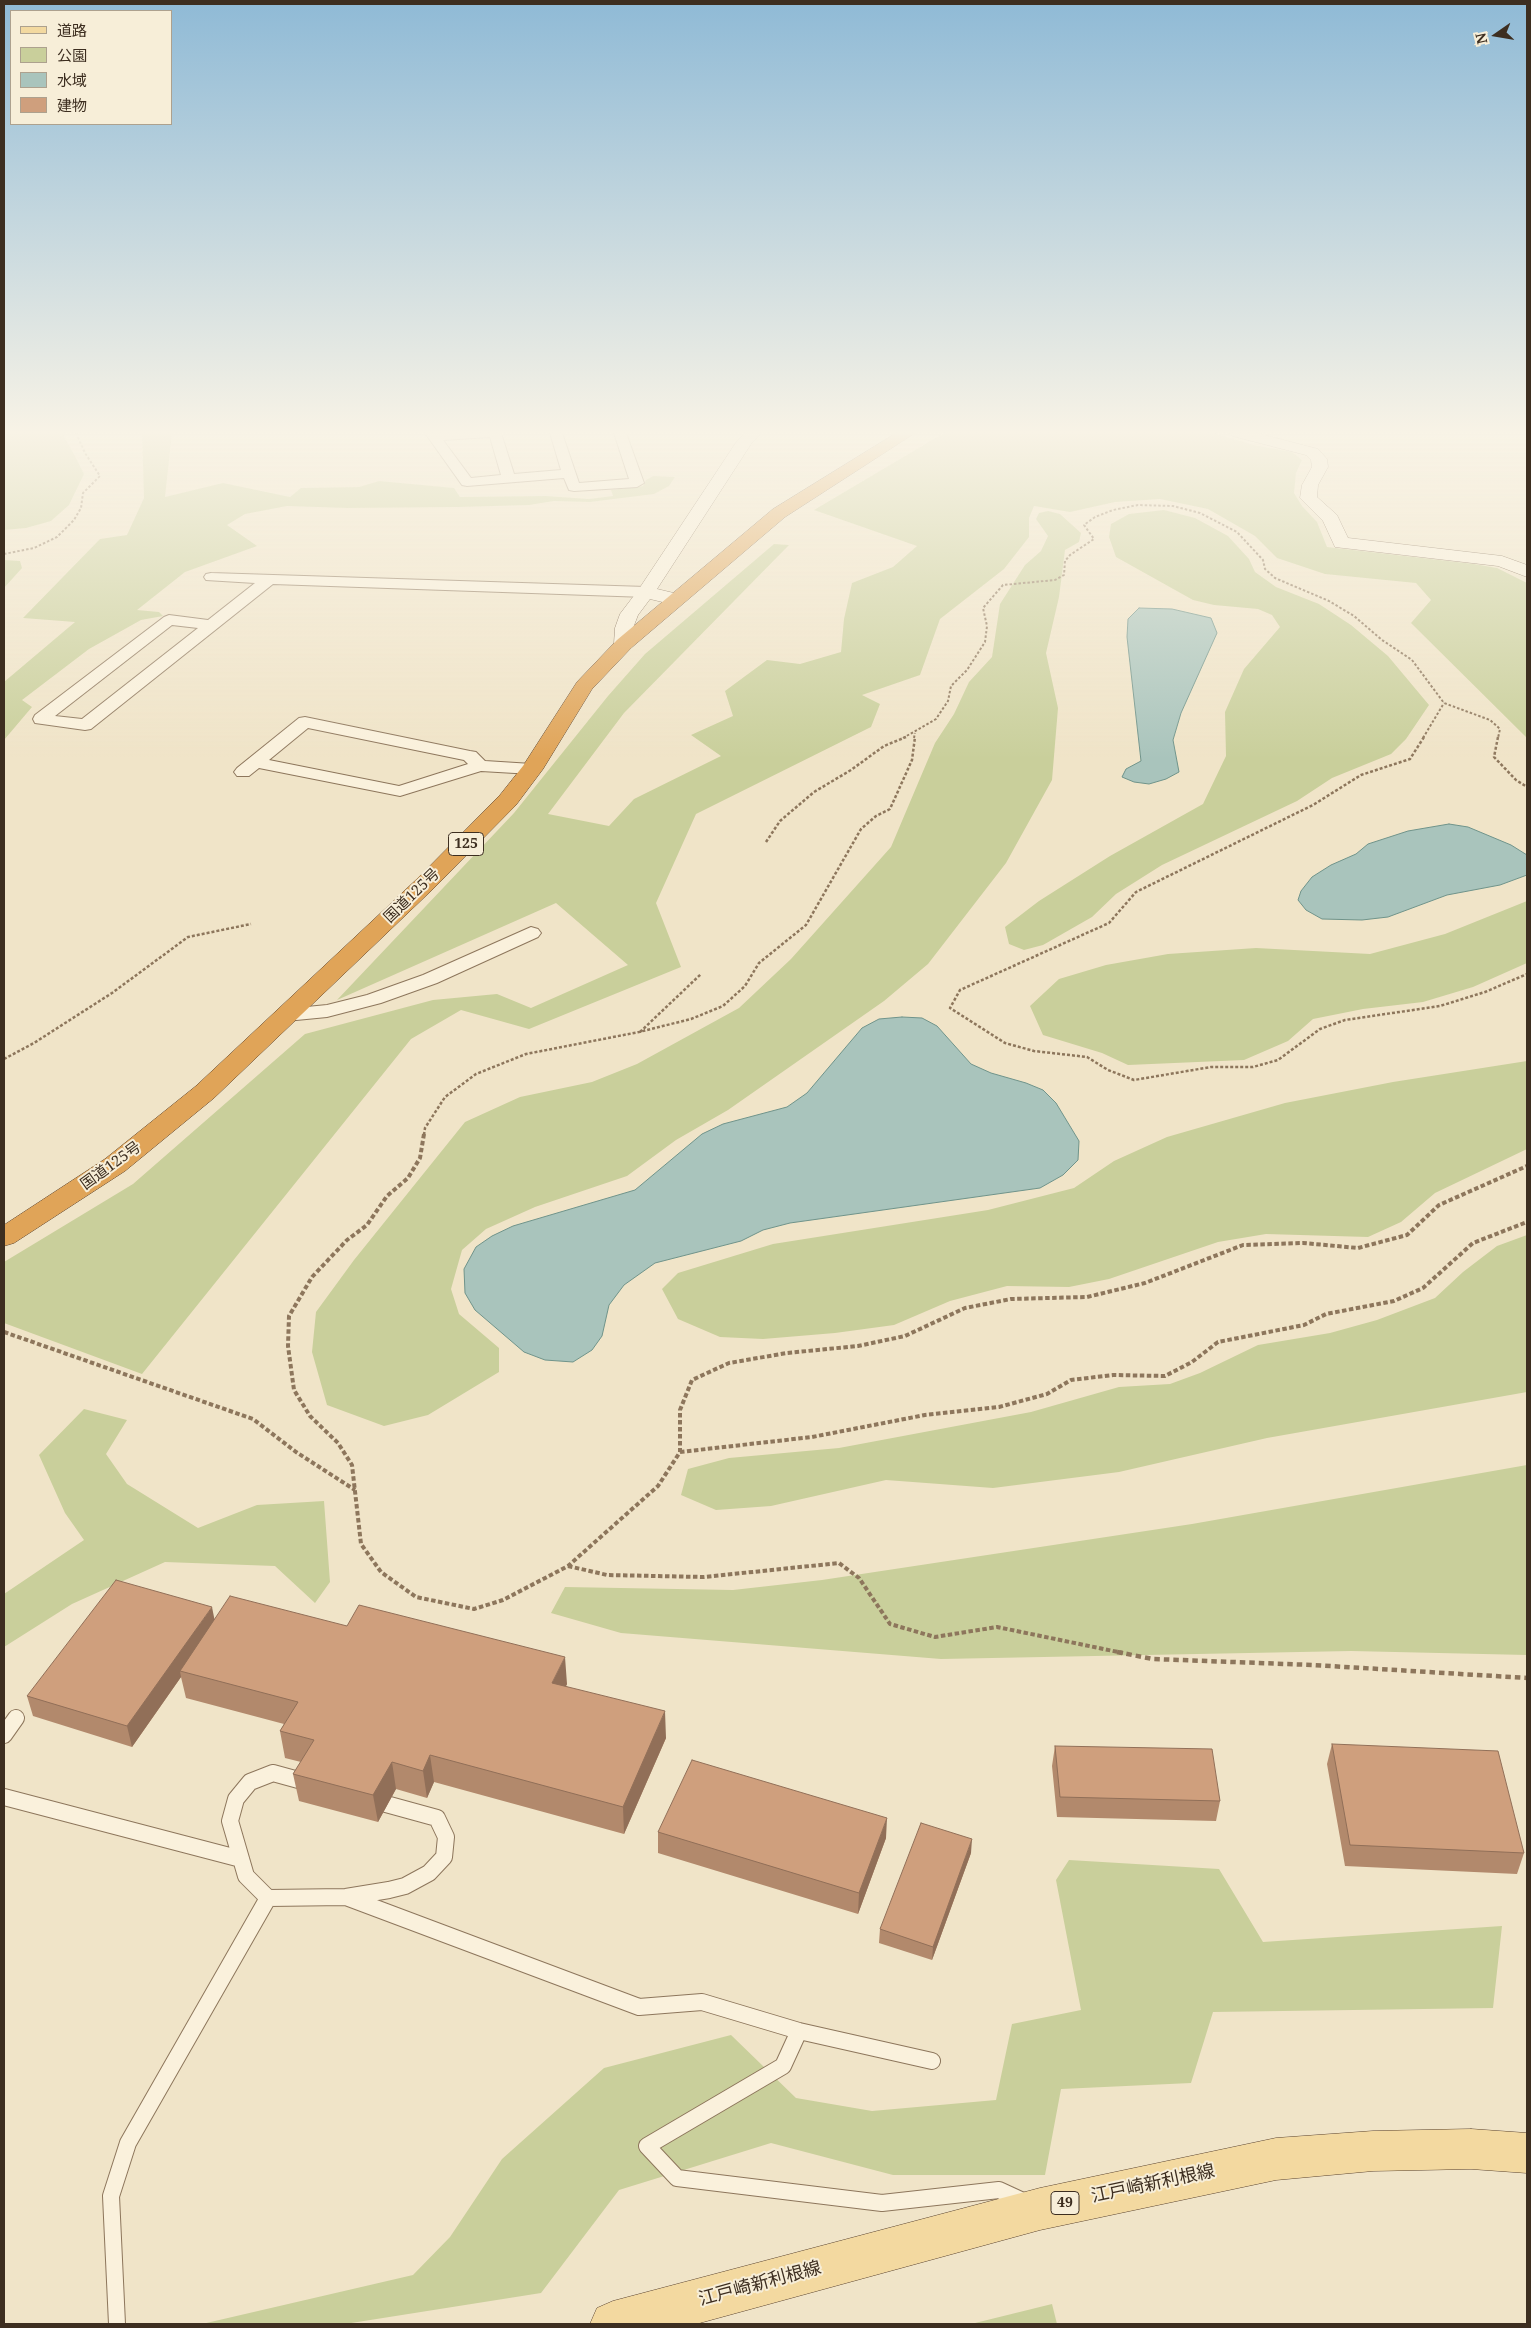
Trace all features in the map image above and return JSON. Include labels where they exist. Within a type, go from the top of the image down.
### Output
[{"type":"highway","name":"国道125号","points":[[4,1237],[44,1213],[115,1165],[206,1092],[483,827],[532,769],[584,686],[624,644],[674,599],[745,542]]},
{"type":"main road","name":"江戸崎新利根線","points":[[613,2324],[1040,2209],[1276,2159],[1373,2151],[1471,2150],[1527,2153]]},
{"type":"street","points":[[624,644],[624,628],[629,614],[646,592],[679,542]]},
{"type":"street","points":[[1340,542],[1502,561],[1527,572]]},
{"type":"street","points":[[211,577],[646,592],[674,599]]},
{"type":"street","points":[[212,625],[169,620],[41,719],[84,725],[212,625],[268,580]]},
{"type":"street","points":[[480,766],[470,756],[305,722],[249,767],[400,791],[480,766],[532,769]]},
{"type":"street","points":[[286,1016],[327,1011],[374,999],[430,979],[532,932]]},
{"type":"lane","points":[[4,1735],[16,1718]]},
{"type":"lane","points":[[273,1773],[438,1818],[446,1837],[444,1857],[429,1872],[405,1886],[346,1896],[268,1898],[246,1876],[241,1859],[230,1821],[236,1799],[250,1782],[273,1773]]},
{"type":"lane","points":[[4,1797],[241,1859]]},
{"type":"lane","points":[[346,1896],[639,2007],[702,2002],[800,2031],[932,2062]]},
{"type":"lane","points":[[117,2324],[111,2196],[128,2143],[268,1898]]},
{"type":"lane","points":[[800,2031],[783,2066],[647,2146],[677,2178],[882,2203],[999,2190],[1040,2209]]},
{"type":"path","points":[[4,554],[34,548],[47,542]]},
{"type":"path","points":[[766,842],[780,821],[814,792],[851,770],[884,746],[915,733],[936,719],[948,700],[951,686],[968,670],[985,642],[987,626],[983,608],[1002,585],[1055,580],[1064,575],[1065,561],[1070,555],[1090,542]]},
{"type":"path","points":[[1246,542],[1263,560],[1265,569],[1275,578],[1329,601],[1354,616],[1382,640],[1412,660],[1444,703],[1490,720],[1500,729],[1494,757],[1516,780],[1527,787]]},
{"type":"path","points":[[1444,703],[1410,759],[1361,776],[1336,788],[1313,805],[1136,892],[1109,923],[960,990],[950,1008],[1005,1043],[1034,1051],[1087,1057],[1108,1070],[1134,1080],[1211,1067],[1253,1067],[1278,1060],[1320,1029],[1345,1020],[1440,1006],[1485,992],[1527,974]]},
{"type":"path","points":[[915,733],[912,760],[890,809],[876,816],[861,829],[806,925],[766,957],[745,986],[723,1006],[691,1019],[639,1032],[526,1054],[476,1074],[445,1097],[425,1128],[420,1158],[408,1178],[387,1196],[367,1225],[347,1240],[312,1277],[288,1316],[288,1346],[294,1390],[310,1416],[338,1443],[352,1465],[361,1544],[381,1572],[416,1597],[474,1609],[504,1600],[568,1566],[658,1486],[680,1452],[680,1410],[692,1380],[729,1363],[787,1352],[858,1346],[905,1336],[965,1308],[974,1306],[1012,1299],[1087,1297],[1145,1283],[1243,1245],[1303,1243],[1358,1248],[1407,1235],[1439,1205],[1527,1166]]},
{"type":"path","points":[[4,1059],[34,1043],[112,993],[188,937],[251,924]]},
{"type":"path","points":[[639,1032],[701,974]]},
{"type":"path","points":[[680,1452],[812,1437],[925,1415],[999,1407],[1047,1394],[1071,1380],[1113,1375],[1166,1376],[1192,1362],[1218,1342],[1304,1325],[1326,1314],[1394,1300],[1416,1291],[1423,1288],[1474,1243],[1527,1222]]},
{"type":"path","points":[[4,1332],[253,1419],[296,1452],[356,1491]]},
{"type":"path","points":[[568,1566],[607,1575],[704,1577],[839,1563],[859,1578],[890,1624],[935,1637],[997,1627],[1153,1659],[1313,1665],[1527,1678]]},
{"type":"green space","points":[[97,542],[251,542],[257,546],[185,572],[137,610],[159,612],[163,616],[141,620],[89,649],[22,700],[32,707],[4,740],[4,682],[75,622],[23,618]]},
{"type":"green space","points":[[905,542],[1025,542],[1004,569],[940,619],[920,675],[862,695],[880,704],[871,727],[696,814],[656,903],[681,967],[529,1029],[461,1010],[411,1039],[142,1374],[4,1323],[4,1262],[133,1184],[305,1034],[433,1000],[497,994],[531,1008],[628,965],[556,903],[337,1000],[514,813],[608,696],[645,654],[774,544],[789,545],[624,713],[548,814],[609,826],[634,799],[721,756],[691,735],[733,716],[725,691],[767,660],[800,664],[841,652],[844,619],[852,583],[893,567],[917,546]]},
{"type":"green space","points":[[1045,542],[1079,542],[1065,550],[1059,597],[1046,653],[1058,708],[1052,780],[1006,863],[928,964],[884,1001],[728,1110],[676,1140],[627,1176],[535,1207],[486,1229],[462,1250],[451,1289],[459,1314],[499,1348],[499,1372],[428,1415],[384,1426],[327,1405],[312,1352],[316,1312],[354,1260],[465,1122],[520,1097],[592,1082],[637,1064],[739,1008],[791,959],[891,847],[935,743],[954,714],[969,682],[992,657],[1000,604],[1025,565],[1041,551]]},
{"type":"green space","points":[[1111,542],[1233,542],[1249,559],[1255,572],[1276,587],[1319,604],[1351,625],[1388,656],[1429,705],[1406,739],[1391,754],[1332,778],[1297,801],[1162,865],[1116,894],[1092,917],[1043,945],[1024,950],[1009,944],[1005,927],[1039,901],[1110,856],[1203,804],[1226,756],[1225,712],[1244,669],[1280,627],[1272,615],[1258,609],[1214,605],[1193,600],[1116,557]]},
{"type":"green space","points":[[1261,542],[1325,542],[1327,547],[1474,564],[1497,568],[1527,583],[1527,738],[1411,623],[1431,600],[1416,583],[1325,574],[1277,558]]},
{"type":"green space","points":[[4,560],[20,561],[22,568],[4,588]]},
{"type":"green space","points":[[1527,901],[1527,963],[1473,987],[1423,1002],[1363,1009],[1313,1019],[1288,1041],[1244,1060],[1128,1065],[1102,1053],[1043,1035],[1030,1006],[1059,979],[1106,965],[1168,954],[1256,948],[1370,954],[1445,934]]},
{"type":"green space","points":[[1527,1061],[1527,1149],[1435,1193],[1401,1222],[1368,1237],[1266,1234],[1218,1242],[1109,1279],[1069,1287],[1007,1286],[950,1301],[894,1325],[835,1333],[763,1339],[720,1337],[678,1319],[662,1289],[678,1273],[773,1244],[988,1210],[1074,1188],[1114,1161],[1167,1137],[1285,1103],[1393,1082]]},
{"type":"green space","points":[[1527,1235],[1527,1392],[1267,1438],[1119,1472],[993,1488],[886,1480],[771,1506],[716,1510],[681,1495],[688,1469],[729,1458],[839,1448],[1031,1412],[1119,1387],[1170,1384],[1200,1373],[1258,1345],[1330,1333],[1377,1320],[1435,1298],[1463,1272],[1497,1246]]},
{"type":"green space","points":[[84,1409],[127,1420],[106,1454],[127,1484],[198,1528],[257,1505],[324,1501],[330,1582],[315,1603],[275,1566],[165,1562],[72,1604],[4,1647],[4,1594],[84,1540],[65,1513],[39,1455]]},
{"type":"green space","points":[[1527,1465],[1527,1655],[1351,1651],[941,1659],[621,1633],[551,1613],[565,1587],[733,1590],[822,1580],[1192,1524]]},
{"type":"green space","points":[[1069,1860],[1219,1869],[1263,1942],[1502,1926],[1493,2008],[1213,2012],[1191,2083],[1061,2089],[1045,2175],[893,2175],[771,2143],[619,2190],[541,2293],[345,2324],[202,2324],[413,2275],[450,2237],[502,2159],[604,2068],[731,2035],[796,2098],[872,2111],[996,2100],[1012,2024],[1081,2010],[1056,1880]]},
{"type":"green space","points":[[1052,2304],[1057,2324],[971,2324]]},
{"type":"water","points":[[1139,608],[1172,609],[1211,618],[1217,633],[1181,713],[1173,740],[1179,772],[1166,779],[1149,784],[1134,782],[1122,777],[1126,769],[1141,761],[1127,637],[1128,619]]},
{"type":"water","points":[[1449,824],[1468,827],[1511,845],[1527,855],[1527,875],[1500,885],[1447,895],[1388,917],[1362,920],[1322,919],[1306,910],[1298,900],[1301,891],[1312,877],[1331,865],[1356,854],[1368,844],[1408,831]]},
{"type":"water","points":[[922,1018],[937,1026],[971,1064],[991,1073],[1043,1090],[1056,1103],[1079,1141],[1078,1160],[1063,1175],[1040,1188],[790,1223],[763,1230],[741,1241],[655,1263],[624,1285],[609,1305],[602,1336],[592,1350],[573,1362],[545,1360],[524,1352],[475,1310],[465,1293],[464,1269],[476,1247],[492,1236],[513,1226],[635,1190],[702,1134],[723,1124],[787,1107],[807,1093],[862,1028],[879,1019]]},
{"type":"building","points":[[116,1580],[212,1607],[127,1726],[27,1696]]},
{"type":"building","points":[[230,1596],[347,1626],[359,1605],[565,1657],[552,1683],[665,1711],[623,1807],[430,1755],[423,1771],[392,1762],[373,1795],[293,1774],[314,1740],[280,1731],[298,1702],[180,1671]]},
{"type":"building","points":[[1332,1744],[1498,1751],[1524,1853],[1350,1845]]},
{"type":"building","points":[[1055,1746],[1212,1749],[1220,1801],[1060,1797]]},
{"type":"building","points":[[692,1760],[887,1818],[859,1893],[658,1832]]},
{"type":"building","points":[[921,1823],[972,1839],[933,1947],[880,1929]]}]
